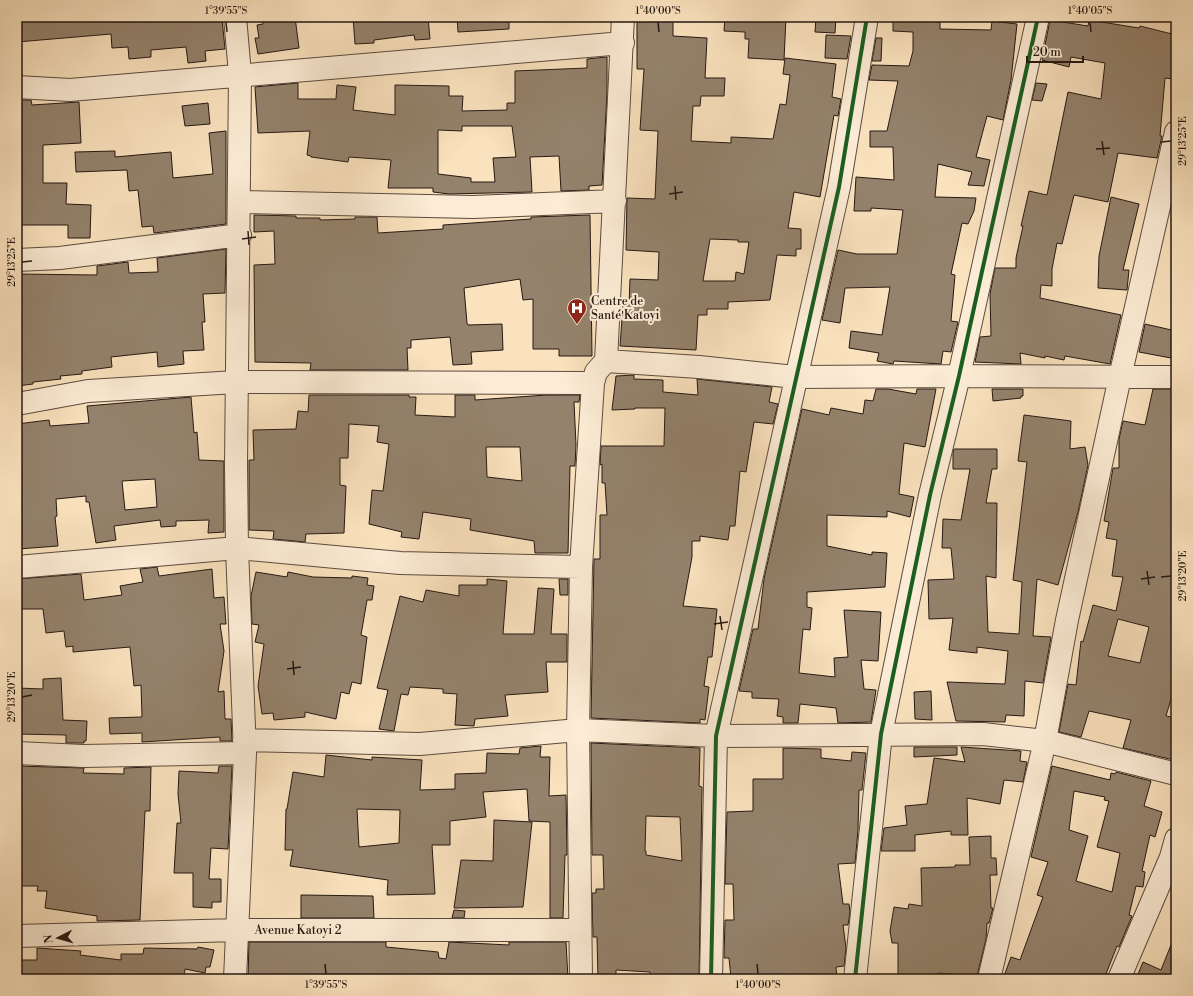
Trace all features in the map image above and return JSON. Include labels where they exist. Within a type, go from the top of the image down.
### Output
[{"type":"street","points":[[235,979],[245,746],[237,548],[236,382],[240,235],[240,74],[236,17]]},
{"type":"street","points":[[581,979],[578,730],[581,567],[593,383],[596,372],[606,361],[623,43],[623,17]]},
{"type":"street","points":[[711,979],[716,736],[795,377],[839,187],[867,17]]},
{"type":"street","points":[[855,979],[881,734],[930,495],[959,376],[1038,17]]},
{"type":"street","points":[[17,87],[70,90],[240,74],[623,43]]},
{"type":"street","points":[[989,979],[1045,740],[1067,620],[1120,377],[1176,132]]},
{"type":"street","points":[[239,202],[473,207],[615,200]]},
{"type":"street","points":[[17,260],[60,258],[240,235]]},
{"type":"street","points":[[606,361],[699,367],[795,377],[1176,377]]},
{"type":"street","points":[[17,404],[88,391],[236,382],[593,383]]},
{"type":"street","points":[[17,567],[237,548],[400,563],[581,567]]},
{"type":"street","points":[[17,753],[83,756],[245,746],[420,744],[578,730],[716,736],[983,734],[1045,740],[1176,774]]},
{"type":"street","points":[[1119,979],[1171,857],[1176,839]]},
{"type":"street","name":"Avenue Katoyi 2","points":[[17,936],[238,930],[580,930]]},
{"type":"building","points":[[17,17],[46,17],[46,19],[205,17],[205,21],[222,19],[225,49],[205,51],[206,61],[188,63],[186,47],[151,50],[151,57],[129,59],[128,47],[112,48],[111,34],[17,42]]},
{"type":"building","points":[[262,17],[295,17],[299,48],[258,54],[255,38],[259,38],[257,25],[263,24]]},
{"type":"building","points":[[353,17],[428,17],[430,39],[415,40],[414,35],[374,40],[374,43],[355,44]]},
{"type":"building","points":[[457,17],[509,17],[509,29],[458,32]]},
{"type":"building","points":[[725,17],[786,17],[784,60],[748,58],[749,39],[745,39],[745,32],[724,31]]},
{"type":"building","points":[[816,17],[836,18],[835,33],[815,32]]},
{"type":"building","points":[[893,17],[940,18],[940,29],[991,30],[992,21],[1017,24],[1011,80],[1003,120],[987,116],[976,157],[990,160],[984,186],[968,185],[972,172],[938,164],[935,197],[976,198],[974,211],[968,224],[962,223],[951,274],[955,275],[951,321],[958,322],[951,352],[943,351],[941,364],[894,361],[893,364],[877,361],[879,353],[849,348],[851,331],[882,335],[890,287],[845,288],[840,323],[822,320],[838,250],[857,254],[897,254],[903,210],[871,208],[871,211],[854,211],[856,177],[894,180],[893,147],[870,147],[870,131],[887,131],[898,81],[869,80],[872,65],[909,66],[913,51],[913,32],[893,31]]},
{"type":"building","points":[[1050,20],[1088,26],[1089,20],[1139,28],[1140,26],[1176,35],[1174,79],[1165,78],[1160,136],[1162,136],[1157,158],[1118,153],[1108,202],[1074,195],[1062,244],[1057,243],[1052,269],[1052,286],[1041,285],[1040,298],[1121,315],[1110,364],[1065,356],[1064,360],[1020,353],[1021,364],[975,362],[980,337],[991,336],[990,294],[995,268],[1016,268],[1016,258],[1023,226],[1021,226],[1029,191],[1047,195],[1068,92],[1101,99],[1105,63],[1071,57],[1069,67],[1042,60]]},
{"type":"building","points":[[637,21],[673,21],[673,36],[707,38],[705,78],[725,78],[724,96],[701,96],[700,106],[693,106],[691,141],[731,143],[731,137],[773,139],[780,104],[786,105],[790,75],[783,74],[785,58],[836,64],[832,97],[841,99],[838,116],[834,115],[820,197],[794,192],[788,228],[801,229],[801,249],[796,249],[796,256],[777,255],[770,300],[728,302],[728,309],[707,309],[707,315],[698,315],[696,350],[620,346],[623,305],[629,305],[630,279],[658,280],[659,252],[626,250],[627,198],[655,199],[658,131],[640,130],[644,69],[637,69]],"holes":[[[710,239],[738,240],[738,242],[749,242],[744,274],[736,272],[735,281],[703,281]]]},
{"type":"building","points":[[826,35],[851,36],[847,59],[825,58]]},
{"type":"building","points":[[876,38],[882,38],[881,61],[872,61]]},
{"type":"building","points":[[607,57],[607,94],[602,185],[589,186],[589,190],[561,191],[559,156],[530,157],[532,192],[449,194],[433,192],[433,188],[388,188],[391,160],[349,157],[348,162],[311,157],[307,155],[310,131],[258,133],[255,87],[298,83],[298,99],[336,99],[337,85],[356,87],[353,110],[395,115],[395,85],[449,86],[449,96],[463,96],[462,111],[507,110],[507,103],[515,103],[515,71],[587,68],[587,59]],"holes":[[[462,126],[512,126],[516,157],[493,158],[495,182],[471,182],[471,178],[438,174],[438,130],[462,131]]]},
{"type":"building","points":[[1036,83],[1047,84],[1042,101],[1032,100]]},
{"type":"building","points":[[17,100],[31,100],[32,105],[79,102],[81,143],[43,145],[43,183],[67,183],[66,204],[91,205],[90,238],[68,238],[68,225],[20,225],[21,166],[17,166]]},
{"type":"building","points":[[208,103],[210,124],[185,126],[182,106]]},
{"type":"building","points":[[226,131],[226,224],[154,233],[153,226],[142,227],[138,190],[129,191],[127,170],[76,172],[75,152],[115,151],[115,157],[171,152],[173,178],[213,174],[209,133]]},
{"type":"building","points":[[1111,197],[1139,204],[1123,270],[1129,270],[1127,290],[1098,288],[1099,256]]},
{"type":"building","points":[[254,215],[296,216],[296,218],[320,218],[320,220],[377,217],[378,233],[443,229],[443,225],[531,219],[531,217],[590,215],[592,356],[559,356],[559,349],[533,349],[533,299],[523,300],[520,279],[464,288],[468,325],[502,324],[503,350],[471,352],[472,364],[453,365],[450,337],[411,340],[411,348],[407,348],[408,370],[310,370],[311,363],[255,362],[254,265],[275,264],[274,231],[254,232]]},
{"type":"building","points":[[226,249],[225,293],[203,294],[205,322],[202,322],[204,350],[183,351],[184,364],[158,367],[157,352],[111,357],[112,367],[82,371],[82,374],[60,376],[61,379],[33,382],[33,384],[17,386],[17,274],[97,275],[97,266],[128,262],[129,273],[158,272],[157,258]]},
{"type":"building","points":[[1145,324],[1176,331],[1171,358],[1139,352]]},
{"type":"building","points":[[634,375],[634,379],[663,380],[663,392],[698,395],[697,379],[772,387],[769,402],[778,404],[773,424],[754,422],[746,472],[740,471],[735,526],[730,526],[728,540],[700,536],[700,541],[692,541],[692,557],[683,606],[717,609],[712,657],[708,657],[704,686],[709,687],[705,720],[700,719],[700,723],[591,718],[594,559],[600,559],[600,515],[607,515],[605,483],[602,483],[602,464],[600,465],[601,446],[664,446],[665,408],[612,410],[616,376]]},
{"type":"building","points":[[876,389],[888,389],[916,394],[917,389],[936,389],[925,447],[904,443],[899,494],[914,497],[910,517],[887,511],[887,517],[827,515],[827,546],[872,555],[872,552],[887,553],[885,587],[807,592],[807,607],[812,608],[810,630],[803,629],[799,673],[835,677],[834,658],[848,657],[844,610],[881,612],[878,661],[861,660],[864,689],[876,690],[871,722],[838,723],[836,708],[800,704],[798,723],[783,723],[783,717],[777,716],[779,699],[752,698],[752,692],[739,691],[753,629],[758,629],[764,579],[802,409],[829,415],[831,408],[863,414],[865,400],[873,401]]},
{"type":"building","points":[[992,389],[1023,389],[1023,396],[1021,396],[1021,398],[993,401]]},
{"type":"building","points":[[1153,389],[1176,389],[1176,682],[1166,716],[1176,718],[1176,734],[1173,748],[1176,748],[1176,753],[1174,760],[1123,748],[1131,720],[1089,711],[1081,737],[1059,732],[1068,684],[1076,685],[1081,641],[1083,642],[1093,605],[1116,611],[1123,577],[1112,576],[1117,540],[1106,538],[1109,522],[1104,521],[1113,468],[1119,468],[1119,439],[1123,421],[1145,425]],"holes":[[[1118,619],[1149,627],[1140,663],[1108,656]]]},
{"type":"building","points":[[309,395],[409,395],[409,397],[416,397],[415,415],[455,417],[455,395],[475,395],[475,400],[547,395],[580,395],[579,402],[574,402],[576,445],[575,466],[570,466],[568,553],[535,553],[534,541],[470,530],[471,519],[423,512],[419,539],[401,537],[402,532],[369,524],[372,490],[383,491],[389,444],[377,442],[379,426],[349,424],[348,458],[340,458],[340,485],[346,486],[344,533],[306,534],[305,542],[273,539],[274,531],[249,530],[249,460],[254,460],[253,430],[296,429],[298,411],[308,412]],"holes":[[[486,447],[520,447],[522,481],[487,477]]]},
{"type":"building","points":[[191,397],[194,433],[197,432],[199,460],[224,461],[224,532],[208,533],[209,520],[176,521],[176,526],[161,527],[160,520],[114,526],[116,540],[96,543],[89,502],[86,502],[86,496],[56,499],[57,516],[55,517],[58,546],[18,549],[17,424],[49,420],[50,426],[89,423],[87,406]],"holes":[[[155,479],[157,507],[125,510],[122,481]]]},
{"type":"building","points":[[1024,415],[1071,421],[1070,449],[1085,447],[1088,465],[1078,512],[1058,585],[1037,579],[1033,636],[1051,637],[1043,683],[1025,681],[1024,716],[1006,715],[1005,722],[956,721],[947,682],[1005,684],[1008,651],[977,647],[977,653],[949,650],[953,618],[929,619],[928,580],[954,579],[951,548],[942,548],[943,519],[961,520],[970,469],[953,469],[953,452],[954,449],[997,449],[997,469],[992,469],[986,503],[997,503],[996,578],[986,576],[988,632],[1019,634],[1022,582],[1013,580],[1027,462],[1018,461]]},
{"type":"building","points":[[157,567],[159,576],[212,569],[214,598],[224,597],[226,624],[220,624],[224,651],[218,692],[224,691],[225,719],[231,719],[232,741],[220,741],[220,737],[142,742],[142,733],[110,734],[109,718],[142,717],[141,685],[134,686],[130,647],[73,652],[73,646],[66,647],[64,631],[46,633],[43,609],[17,609],[17,579],[81,574],[84,600],[122,595],[120,586],[143,582],[140,569]]},
{"type":"building","points":[[256,572],[287,577],[288,572],[313,577],[352,578],[352,576],[368,578],[367,585],[374,586],[372,600],[367,600],[361,635],[367,637],[361,684],[352,682],[349,694],[341,692],[336,719],[305,712],[305,717],[274,720],[273,713],[262,714],[258,686],[264,644],[255,642],[259,625],[252,624],[251,596]]},
{"type":"building","points":[[487,579],[507,581],[503,634],[534,634],[538,588],[554,589],[551,634],[567,634],[567,662],[546,662],[548,692],[505,695],[508,716],[475,719],[474,726],[455,725],[457,694],[443,693],[443,689],[410,687],[408,695],[401,694],[394,731],[379,729],[388,690],[377,688],[400,596],[423,602],[426,590],[459,596],[459,585],[487,585]]},
{"type":"building","points":[[559,579],[568,579],[568,595],[560,595]]},
{"type":"building","points":[[61,678],[63,720],[87,721],[86,741],[84,741],[84,743],[66,743],[66,735],[17,734],[17,688],[43,689],[43,679]]},
{"type":"building","points":[[931,691],[932,720],[915,719],[914,692]]},
{"type":"building","points":[[591,743],[700,748],[699,786],[702,787],[699,979],[650,979],[650,972],[616,970],[616,979],[598,979],[597,937],[593,937],[592,893],[596,893],[596,889],[604,889],[603,855],[592,855]],"holes":[[[646,816],[680,817],[682,861],[646,855]]]},
{"type":"building","points":[[541,746],[540,757],[550,757],[549,796],[566,795],[567,855],[565,855],[563,918],[550,918],[550,822],[529,821],[527,789],[483,792],[486,817],[450,821],[450,845],[432,845],[435,894],[387,895],[388,880],[290,866],[293,850],[285,850],[286,809],[293,772],[324,777],[326,755],[372,760],[372,757],[422,760],[420,790],[455,789],[455,774],[486,773],[487,753],[519,754],[520,748]],"holes":[[[357,809],[400,810],[399,843],[359,847]]]},
{"type":"building","points":[[914,747],[957,747],[957,755],[914,757]]},
{"type":"building","points":[[961,747],[1021,751],[1020,761],[1027,762],[1023,782],[1004,780],[1000,804],[967,798],[968,835],[951,835],[951,831],[915,835],[915,851],[881,851],[884,828],[907,825],[905,806],[927,804],[934,758],[965,762]]},
{"type":"building","points":[[783,748],[821,749],[821,758],[851,761],[852,752],[866,753],[862,790],[859,790],[855,863],[838,864],[843,904],[849,904],[850,912],[848,925],[843,925],[846,948],[844,966],[836,967],[837,979],[812,979],[811,974],[780,977],[780,974],[731,978],[729,958],[724,958],[725,920],[734,920],[733,884],[725,884],[727,812],[753,811],[753,779],[783,779]]},
{"type":"building","points":[[17,766],[84,768],[83,773],[124,774],[124,768],[151,767],[150,811],[145,811],[140,920],[97,921],[97,916],[45,908],[47,891],[37,891],[38,886],[17,886]]},
{"type":"building","points":[[219,766],[232,766],[228,849],[211,848],[209,879],[221,879],[221,902],[212,902],[212,908],[193,907],[193,873],[174,873],[177,823],[181,823],[178,794],[179,771],[218,773]]},
{"type":"building","points":[[1052,766],[1110,780],[1111,773],[1115,774],[1116,772],[1151,781],[1144,806],[1162,812],[1155,837],[1150,835],[1142,871],[1145,872],[1143,887],[1136,886],[1129,915],[1132,916],[1119,947],[1117,946],[1104,979],[1003,979],[1011,957],[1020,960],[1043,897],[1037,895],[1048,862],[1031,857]],"holes":[[[1074,791],[1105,797],[1104,800],[1109,801],[1097,847],[1120,853],[1112,892],[1076,881],[1088,836],[1069,830]]]},
{"type":"building","points":[[494,820],[532,822],[523,907],[454,908],[461,860],[493,861]]},
{"type":"building","points":[[991,836],[991,858],[996,858],[997,875],[990,875],[991,908],[993,908],[989,923],[987,923],[986,939],[977,976],[938,973],[937,979],[898,978],[898,943],[892,943],[890,931],[894,907],[908,909],[909,904],[922,906],[921,868],[970,865],[969,837]]},
{"type":"building","points":[[301,895],[373,896],[374,918],[301,918]]},
{"type":"building","points":[[454,910],[465,911],[464,918],[452,918]]},
{"type":"building","points":[[1175,935],[1176,979],[1136,979],[1143,962],[1161,970]]},
{"type":"building","points":[[249,942],[386,942],[386,947],[438,952],[439,958],[446,959],[449,942],[509,945],[509,942],[566,942],[568,979],[511,979],[434,974],[434,979],[248,979]]},
{"type":"building","points":[[198,947],[214,950],[210,967],[206,967],[205,973],[185,969],[184,979],[17,979],[17,960],[37,960],[37,948],[81,951],[80,955],[121,960],[121,954],[143,954],[144,948],[197,949]]},
{"type":"cycle path","points":[[711,979],[716,736],[839,187],[867,17]]},
{"type":"cycle path","points":[[855,979],[881,734],[930,495],[959,376],[1038,17]]},
{"type":"place","name":"Centre de Santé Katoyi","points":[[577,325]]}]
